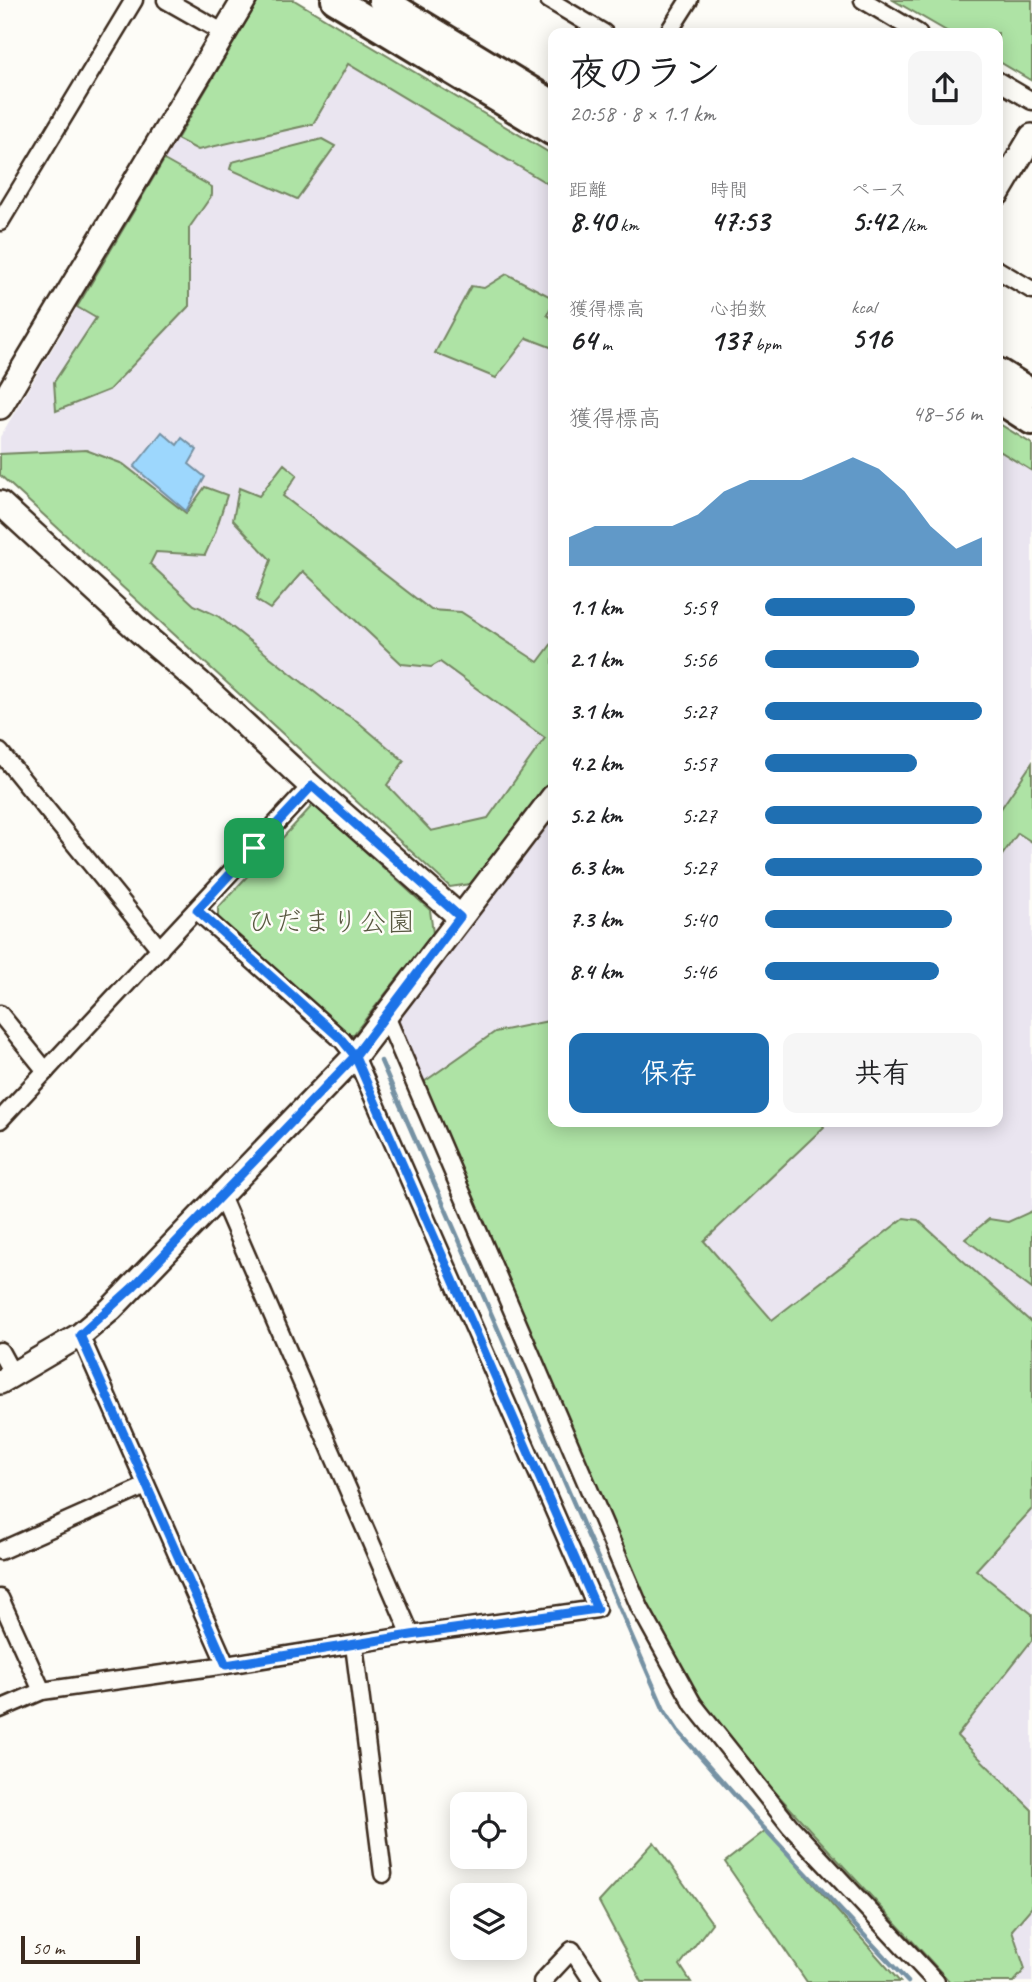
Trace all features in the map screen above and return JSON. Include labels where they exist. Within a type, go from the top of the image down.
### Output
[{"type":"main road","points":[[335,0],[548,129]]},
{"type":"main road","points":[[382,0],[548,101]]},
{"type":"main road","points":[[1003,375],[1032,393]]},
{"type":"main road","points":[[1003,403],[1032,421]]},
{"type":"street","points":[[0,222],[134,0]]},
{"type":"street","points":[[166,0],[224,33]]},
{"type":"street","points":[[0,407],[244,0]]},
{"type":"street","points":[[549,0],[596,28]]},
{"type":"street","points":[[671,28],[689,0]]},
{"type":"street","points":[[863,0],[910,28]]},
{"type":"street","points":[[1003,84],[1032,101]]},
{"type":"street","points":[[1003,185],[1032,136]]},
{"type":"street","points":[[1003,273],[1032,290]]},
{"type":"street","points":[[0,503],[139,631],[460,917]]},
{"type":"street","points":[[0,752],[160,949]]},
{"type":"street","points":[[0,1120],[312,786]]},
{"type":"street","points":[[0,1351],[7,1379],[80,1335],[133,1287],[355,1056],[548,803]]},
{"type":"street","points":[[0,1709],[42,1691],[597,1609],[355,1056],[342,1040],[197,910]]},
{"type":"street","points":[[0,1014],[46,1071]]},
{"type":"street","points":[[386,1016],[640,1608],[693,1704],[790,1826],[936,1982]]},
{"type":"street","points":[[221,1196],[411,1635]]},
{"type":"street","points":[[80,1335],[226,1665]]},
{"type":"street","points":[[0,1551],[146,1486]]},
{"type":"street","points":[[0,1598],[42,1691]]},
{"type":"street","points":[[354,1644],[383,1874]]},
{"type":"street","points":[[542,1982],[572,1950],[593,1982]]},
{"type":"shaded area","points":[[259,0],[294,0],[548,152],[548,783],[470,884],[450,887],[0,475],[0,437]]},
{"type":"shaded area","points":[[1003,426],[1032,444],[1032,1982],[950,1982],[732,1745],[667,1647],[396,1026],[399,1012],[548,820],[548,1127],[1003,1127]]},
{"type":"green space","points":[[259,0],[294,0],[548,152],[548,184],[348,64],[313,124],[198,150],[177,139]]},
{"type":"green space","points":[[893,0],[1032,0],[1032,81],[1003,64],[1003,28],[941,28]]},
{"type":"green space","points":[[322,139],[335,146],[297,199],[230,169],[232,162]]},
{"type":"green space","points":[[164,160],[212,187],[212,195],[189,228],[189,306],[109,390],[56,411],[54,382],[96,318],[77,307]]},
{"type":"green space","points":[[507,274],[548,295],[548,346],[527,338],[496,378],[435,353],[471,286],[484,288]]},
{"type":"green space","points":[[1003,426],[1032,444],[1032,471],[1003,453]]},
{"type":"green space","points":[[86,450],[123,464],[186,513],[205,487],[227,495],[205,555],[156,552],[150,564],[194,605],[218,616],[331,705],[357,721],[404,761],[387,785],[431,831],[488,818],[545,738],[440,662],[431,667],[402,664],[303,571],[270,609],[256,600],[271,560],[233,520],[239,488],[259,496],[284,464],[297,475],[283,496],[431,610],[461,612],[538,662],[548,649],[548,783],[470,884],[450,887],[0,475],[0,454]]},
{"type":"green space","points":[[1032,763],[1032,842],[1018,833],[1003,854],[1003,806]]},
{"type":"green space","name":"ひだまり公園","points":[[315,806],[430,910],[433,933],[353,1035],[343,1034],[218,917],[218,908],[311,807]]},
{"type":"green space","points":[[548,1021],[548,1127],[824,1127],[704,1241],[772,1320],[904,1218],[918,1220],[1032,1323],[1032,1509],[976,1570],[1032,1614],[1032,1640],[957,1736],[1032,1810],[1032,1907],[1012,1930],[1025,1969],[1014,1982],[950,1982],[732,1745],[667,1647],[421,1084],[495,1032]]},
{"type":"green space","points":[[1032,1211],[1032,1289],[965,1239],[989,1219],[1008,1222]]},
{"type":"green space","points":[[766,1830],[900,1982],[807,1982],[725,1862]]},
{"type":"green space","points":[[654,1842],[712,1923],[680,1965],[691,1982],[642,1982],[599,1902]]},
{"type":"water","points":[[162,432],[177,445],[182,438],[197,450],[189,464],[205,477],[186,511],[134,467]]},
{"type":"waterway","points":[[381,1061],[664,1710],[678,1731],[762,1826],[908,1982]]},
{"type":"route","points":[[254,848],[197,910],[342,1040],[355,1056],[133,1287],[80,1335],[226,1665],[597,1609],[355,1056],[460,917],[312,786],[254,848]]}]
